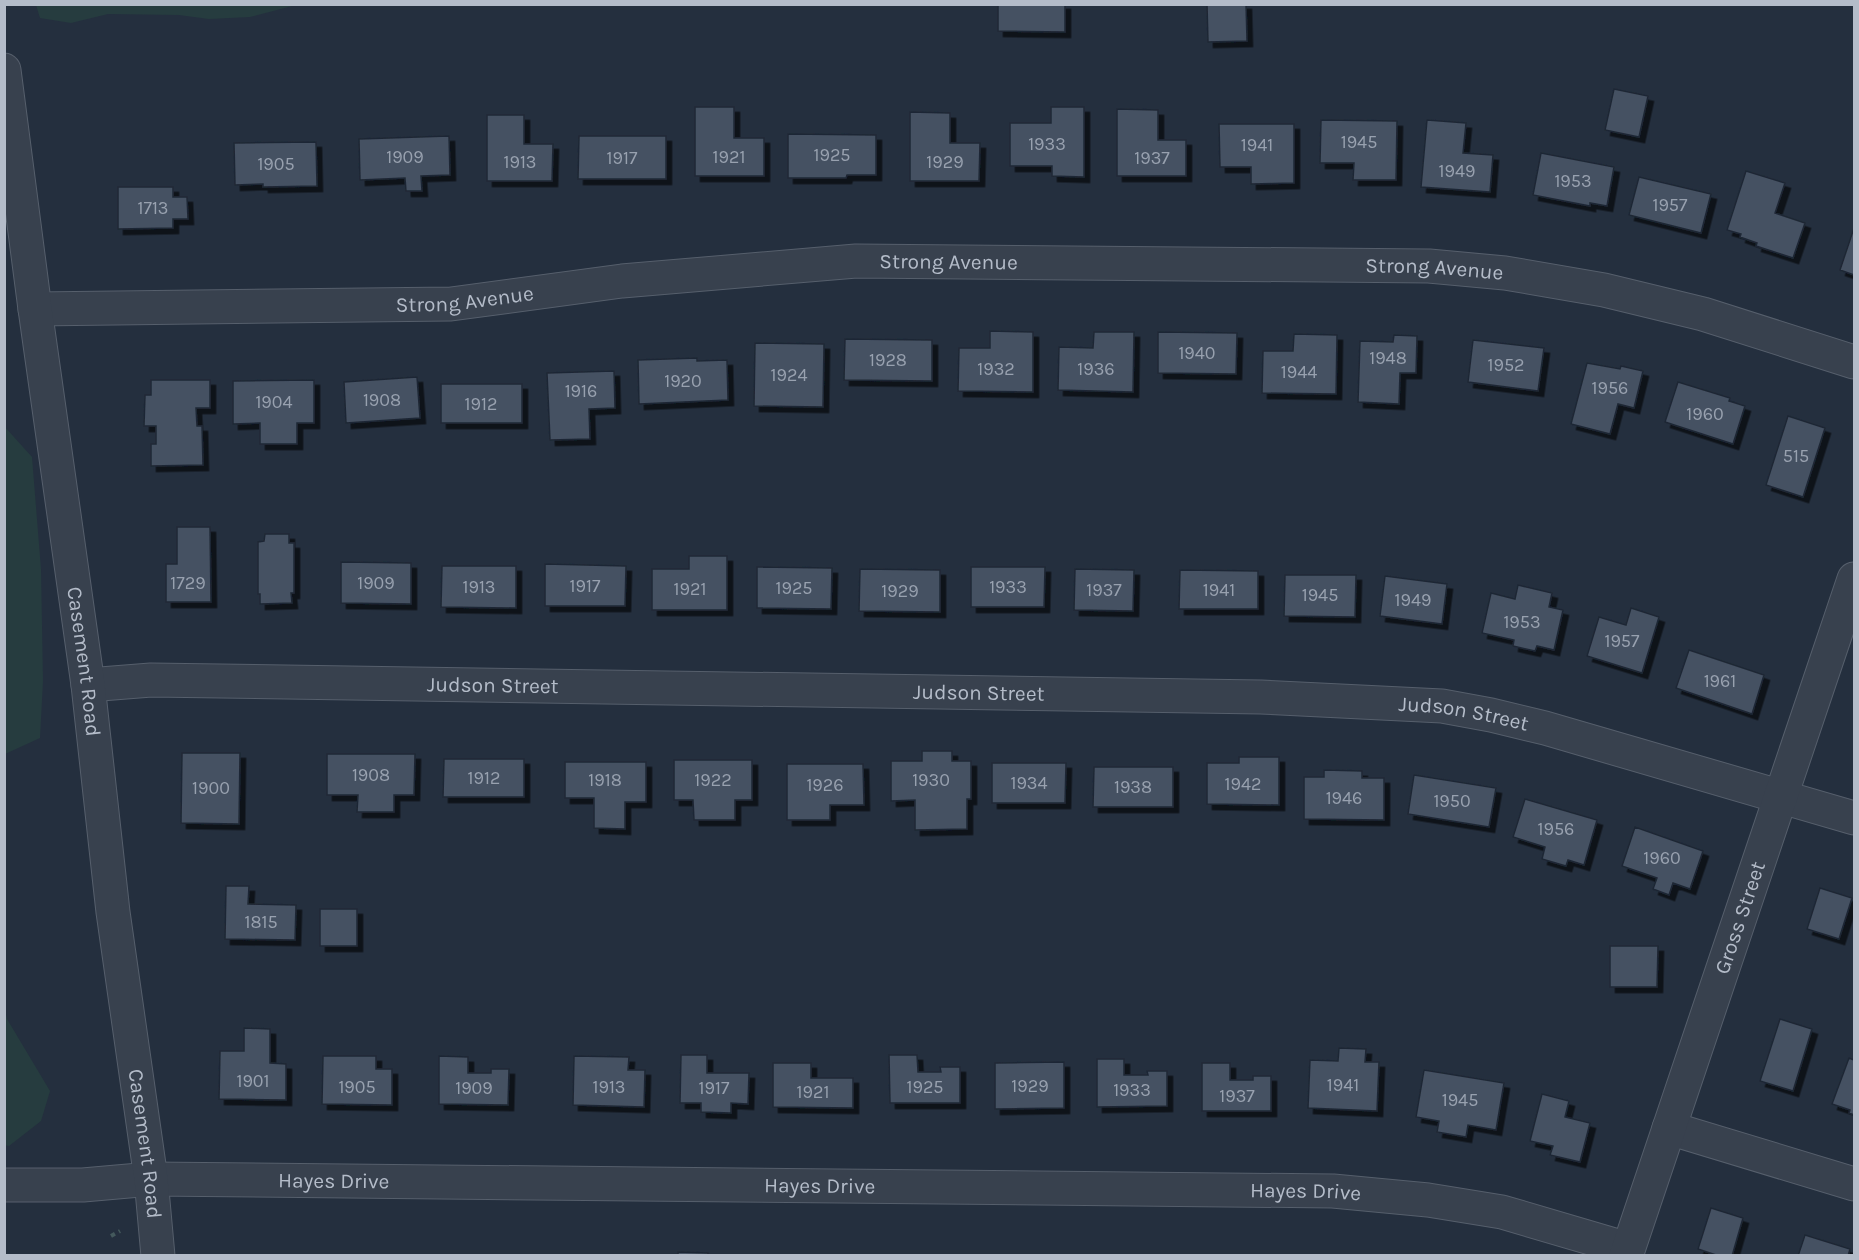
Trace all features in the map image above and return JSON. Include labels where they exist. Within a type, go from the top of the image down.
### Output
[{"type":"street","name":"Casement Road","points":[[4,70],[88,686],[113,912],[151,1179],[158,1256]]},
{"type":"street","name":"Strong Avenue","points":[[35,309],[451,303],[622,281],[856,261],[1429,266],[1505,273],[1604,290],[1703,314],[1854,362]]},
{"type":"street","name":"Gross Street","points":[[1627,1252],[1783,796],[1854,579]]},
{"type":"street","name":"Judson Street","points":[[88,686],[151,680],[1262,697],[1442,706],[1545,728],[1854,818]]},
{"type":"street","points":[[1669,1128],[1854,1184]]},
{"type":"street","name":"Hayes Drive","points":[[4,1185],[83,1185],[151,1179],[1333,1191],[1428,1200],[1502,1212],[1627,1252]]},
{"type":"path","points":[[111,1236],[120,1231]]},
{"type":"green space","points":[[36,4],[296,5],[250,17],[209,19],[179,15],[108,14],[71,23],[40,18]]},
{"type":"green space","points":[[4,426],[32,457],[41,569],[43,681],[40,738],[5,754]]},
{"type":"green space","points":[[5,1010],[7,1019],[50,1091],[41,1121],[9,1146],[4,1145]]},
{"type":"building","points":[[998,4],[1065,4],[1065,32],[998,31]]},
{"type":"building","points":[[1207,4],[1246,4],[1247,41],[1208,42]]},
{"type":"building","points":[[1614,89],[1648,96],[1639,137],[1605,130]]},
{"type":"building","points":[[695,107],[734,107],[734,138],[764,138],[764,176],[695,176]]},
{"type":"building","points":[[1051,107],[1084,107],[1084,177],[1052,176],[1052,166],[1010,166],[1010,123],[1051,123]]},
{"type":"building","points":[[1117,109],[1158,110],[1158,140],[1186,140],[1186,176],[1117,176]]},
{"type":"building","points":[[910,112],[950,113],[950,143],[980,143],[979,181],[910,181]]},
{"type":"building","points":[[487,115],[524,115],[524,144],[553,144],[552,181],[487,181]]},
{"type":"building","points":[[1321,120],[1397,121],[1396,180],[1353,180],[1354,163],[1320,163]]},
{"type":"building","points":[[1427,120],[1466,123],[1463,153],[1493,155],[1490,192],[1421,187]]},
{"type":"building","points":[[1219,124],[1294,124],[1294,183],[1251,184],[1251,167],[1220,167]]},
{"type":"building","points":[[788,134],[876,135],[876,175],[847,175],[846,178],[788,178]]},
{"type":"building","points":[[449,136],[450,175],[421,176],[422,191],[406,191],[405,178],[360,180],[359,139]]},
{"type":"building","points":[[579,136],[666,136],[666,179],[578,179]]},
{"type":"building","points":[[316,142],[317,186],[235,185],[234,143]]},
{"type":"building","points":[[1541,153],[1614,167],[1607,206],[1590,203],[1590,206],[1533,195]]},
{"type":"building","points":[[1746,171],[1785,183],[1775,213],[1805,223],[1793,258],[1756,246],[1757,243],[1740,237],[1741,234],[1727,230]]},
{"type":"building","points":[[1639,177],[1711,194],[1701,233],[1629,215]]},
{"type":"building","points":[[118,187],[173,187],[173,197],[187,197],[188,219],[173,219],[173,228],[118,229]]},
{"type":"building","points":[[1854,228],[1854,275],[1840,270]]},
{"type":"building","points":[[990,331],[1033,332],[1033,392],[958,391],[959,348],[990,348]]},
{"type":"building","points":[[1094,332],[1134,332],[1133,392],[1058,390],[1059,347],[1093,348]]},
{"type":"building","points":[[1158,332],[1237,333],[1236,374],[1158,373]]},
{"type":"building","points":[[1294,334],[1337,335],[1336,394],[1262,393],[1263,351],[1293,351]]},
{"type":"building","points":[[1394,335],[1417,336],[1416,373],[1400,373],[1399,404],[1358,402],[1360,341],[1393,342]]},
{"type":"building","points":[[845,339],[932,340],[932,381],[844,380]]},
{"type":"building","points":[[1473,340],[1544,348],[1538,391],[1468,382]]},
{"type":"building","points":[[755,343],[824,344],[823,407],[754,406]]},
{"type":"building","points":[[697,358],[697,361],[727,360],[728,400],[639,404],[638,360]]},
{"type":"building","points":[[1587,363],[1620,369],[1621,366],[1643,371],[1634,408],[1618,404],[1610,434],[1571,424]]},
{"type":"building","points":[[614,371],[615,408],[589,409],[590,439],[550,440],[547,373]]},
{"type":"building","points":[[417,377],[420,418],[346,423],[344,382]]},
{"type":"building","points":[[151,380],[210,380],[210,408],[196,408],[197,426],[202,426],[203,465],[151,466],[151,444],[156,444],[156,426],[144,426],[145,395],[151,395]]},
{"type":"building","points":[[314,380],[314,423],[297,423],[297,444],[260,444],[260,423],[233,424],[233,381]]},
{"type":"building","points":[[1678,382],[1730,398],[1729,401],[1745,406],[1733,444],[1665,422]]},
{"type":"building","points":[[441,384],[522,384],[522,423],[441,423]]},
{"type":"building","points":[[1788,416],[1825,428],[1803,497],[1766,485]]},
{"type":"building","points":[[177,527],[210,527],[211,602],[166,602],[166,564],[177,564]]},
{"type":"building","points":[[265,534],[289,534],[289,543],[294,543],[292,603],[260,604],[258,542],[264,541]]},
{"type":"building","points":[[689,556],[727,556],[727,610],[652,610],[652,569],[689,569]]},
{"type":"building","points":[[341,562],[411,563],[411,604],[341,603]]},
{"type":"building","points":[[545,564],[626,566],[625,606],[545,606]]},
{"type":"building","points":[[442,566],[516,566],[516,608],[441,607]]},
{"type":"building","points":[[757,567],[832,568],[831,609],[757,608]]},
{"type":"building","points":[[971,567],[1045,567],[1044,607],[971,607]]},
{"type":"building","points":[[860,569],[940,570],[940,612],[859,611]]},
{"type":"building","points":[[1075,569],[1134,570],[1133,611],[1074,610]]},
{"type":"building","points":[[1180,570],[1258,571],[1258,609],[1179,609]]},
{"type":"building","points":[[1285,575],[1356,575],[1355,617],[1284,616]]},
{"type":"building","points":[[1385,576],[1447,584],[1442,624],[1380,616]]},
{"type":"building","points":[[1518,585],[1552,593],[1549,607],[1563,610],[1554,650],[1537,646],[1535,651],[1513,646],[1514,640],[1482,633],[1491,593],[1515,599]]},
{"type":"building","points":[[1631,608],[1659,617],[1642,673],[1587,656],[1599,617],[1626,625]]},
{"type":"building","points":[[1689,650],[1764,675],[1752,714],[1676,688]]},
{"type":"building","points":[[922,751],[952,751],[952,761],[971,761],[971,799],[967,799],[967,829],[915,830],[915,800],[891,801],[891,761],[922,761]]},
{"type":"building","points":[[182,753],[240,753],[239,824],[181,823]]},
{"type":"building","points":[[327,754],[415,754],[414,795],[394,795],[394,812],[357,812],[358,795],[327,795]]},
{"type":"building","points":[[1239,757],[1279,757],[1279,805],[1207,804],[1207,763],[1239,763]]},
{"type":"building","points":[[444,759],[524,759],[524,797],[443,797]]},
{"type":"building","points":[[674,760],[752,760],[752,800],[735,800],[735,820],[694,820],[693,800],[674,800]]},
{"type":"building","points":[[565,762],[646,762],[646,802],[625,802],[625,829],[594,828],[594,798],[565,798]]},
{"type":"building","points":[[992,763],[1066,763],[1065,803],[992,803]]},
{"type":"building","points":[[787,764],[863,764],[864,805],[830,805],[830,820],[787,820]]},
{"type":"building","points":[[1094,767],[1173,767],[1173,807],[1093,807]]},
{"type":"building","points":[[1324,770],[1362,771],[1362,778],[1384,778],[1384,820],[1304,819],[1304,777],[1324,777]]},
{"type":"building","points":[[1414,775],[1496,788],[1489,827],[1408,814]]},
{"type":"building","points":[[1525,799],[1597,820],[1584,865],[1568,860],[1566,866],[1542,859],[1545,847],[1513,837]]},
{"type":"building","points":[[1635,827],[1703,851],[1690,889],[1673,883],[1669,895],[1653,889],[1657,878],[1622,866]]},
{"type":"building","points":[[226,886],[249,886],[248,904],[296,905],[295,940],[225,939]]},
{"type":"building","points":[[1820,888],[1852,898],[1839,939],[1807,929]]},
{"type":"building","points":[[320,909],[357,909],[357,946],[320,946]]},
{"type":"building","points":[[1610,946],[1658,946],[1657,987],[1610,987]]},
{"type":"building","points":[[1780,1019],[1812,1029],[1793,1091],[1760,1081]]},
{"type":"building","points":[[244,1028],[270,1029],[270,1063],[286,1064],[286,1100],[219,1099],[220,1051],[244,1051]]},
{"type":"building","points":[[1339,1048],[1366,1049],[1365,1062],[1379,1062],[1377,1111],[1308,1108],[1310,1060],[1338,1061]]},
{"type":"building","points":[[681,1055],[707,1055],[707,1073],[749,1073],[748,1104],[731,1103],[731,1113],[701,1112],[701,1103],[680,1103]]},
{"type":"building","points":[[889,1055],[917,1055],[918,1072],[941,1072],[940,1067],[960,1067],[960,1103],[890,1103]]},
{"type":"building","points":[[323,1056],[376,1056],[376,1069],[392,1069],[392,1105],[322,1104]]},
{"type":"building","points":[[439,1056],[468,1057],[468,1073],[491,1073],[491,1069],[509,1069],[508,1105],[439,1104]]},
{"type":"building","points":[[574,1056],[629,1057],[628,1070],[645,1070],[644,1107],[573,1105]]},
{"type":"building","points":[[1849,1058],[1854,1060],[1854,1115],[1849,1113],[1850,1110],[1832,1104]]},
{"type":"building","points":[[1097,1059],[1124,1059],[1124,1075],[1148,1075],[1147,1071],[1167,1071],[1167,1106],[1097,1107]]},
{"type":"building","points":[[1064,1062],[1064,1108],[995,1109],[995,1063]]},
{"type":"building","points":[[773,1063],[811,1063],[811,1078],[853,1078],[853,1108],[773,1107]]},
{"type":"building","points":[[1202,1063],[1230,1063],[1230,1080],[1253,1080],[1253,1076],[1271,1076],[1271,1111],[1202,1111]]},
{"type":"building","points":[[1424,1070],[1504,1083],[1496,1130],[1468,1125],[1466,1137],[1437,1132],[1439,1121],[1416,1117]]},
{"type":"building","points":[[1542,1094],[1569,1101],[1565,1117],[1590,1123],[1580,1162],[1550,1155],[1553,1146],[1530,1141]]},
{"type":"building","points":[[1711,1208],[1743,1218],[1732,1256],[1719,1256],[1698,1249]]},
{"type":"building","points":[[1805,1235],[1850,1249],[1848,1256],[1798,1256]]},
{"type":"building","points":[[678,1252],[708,1253],[708,1256],[678,1256]]}]
